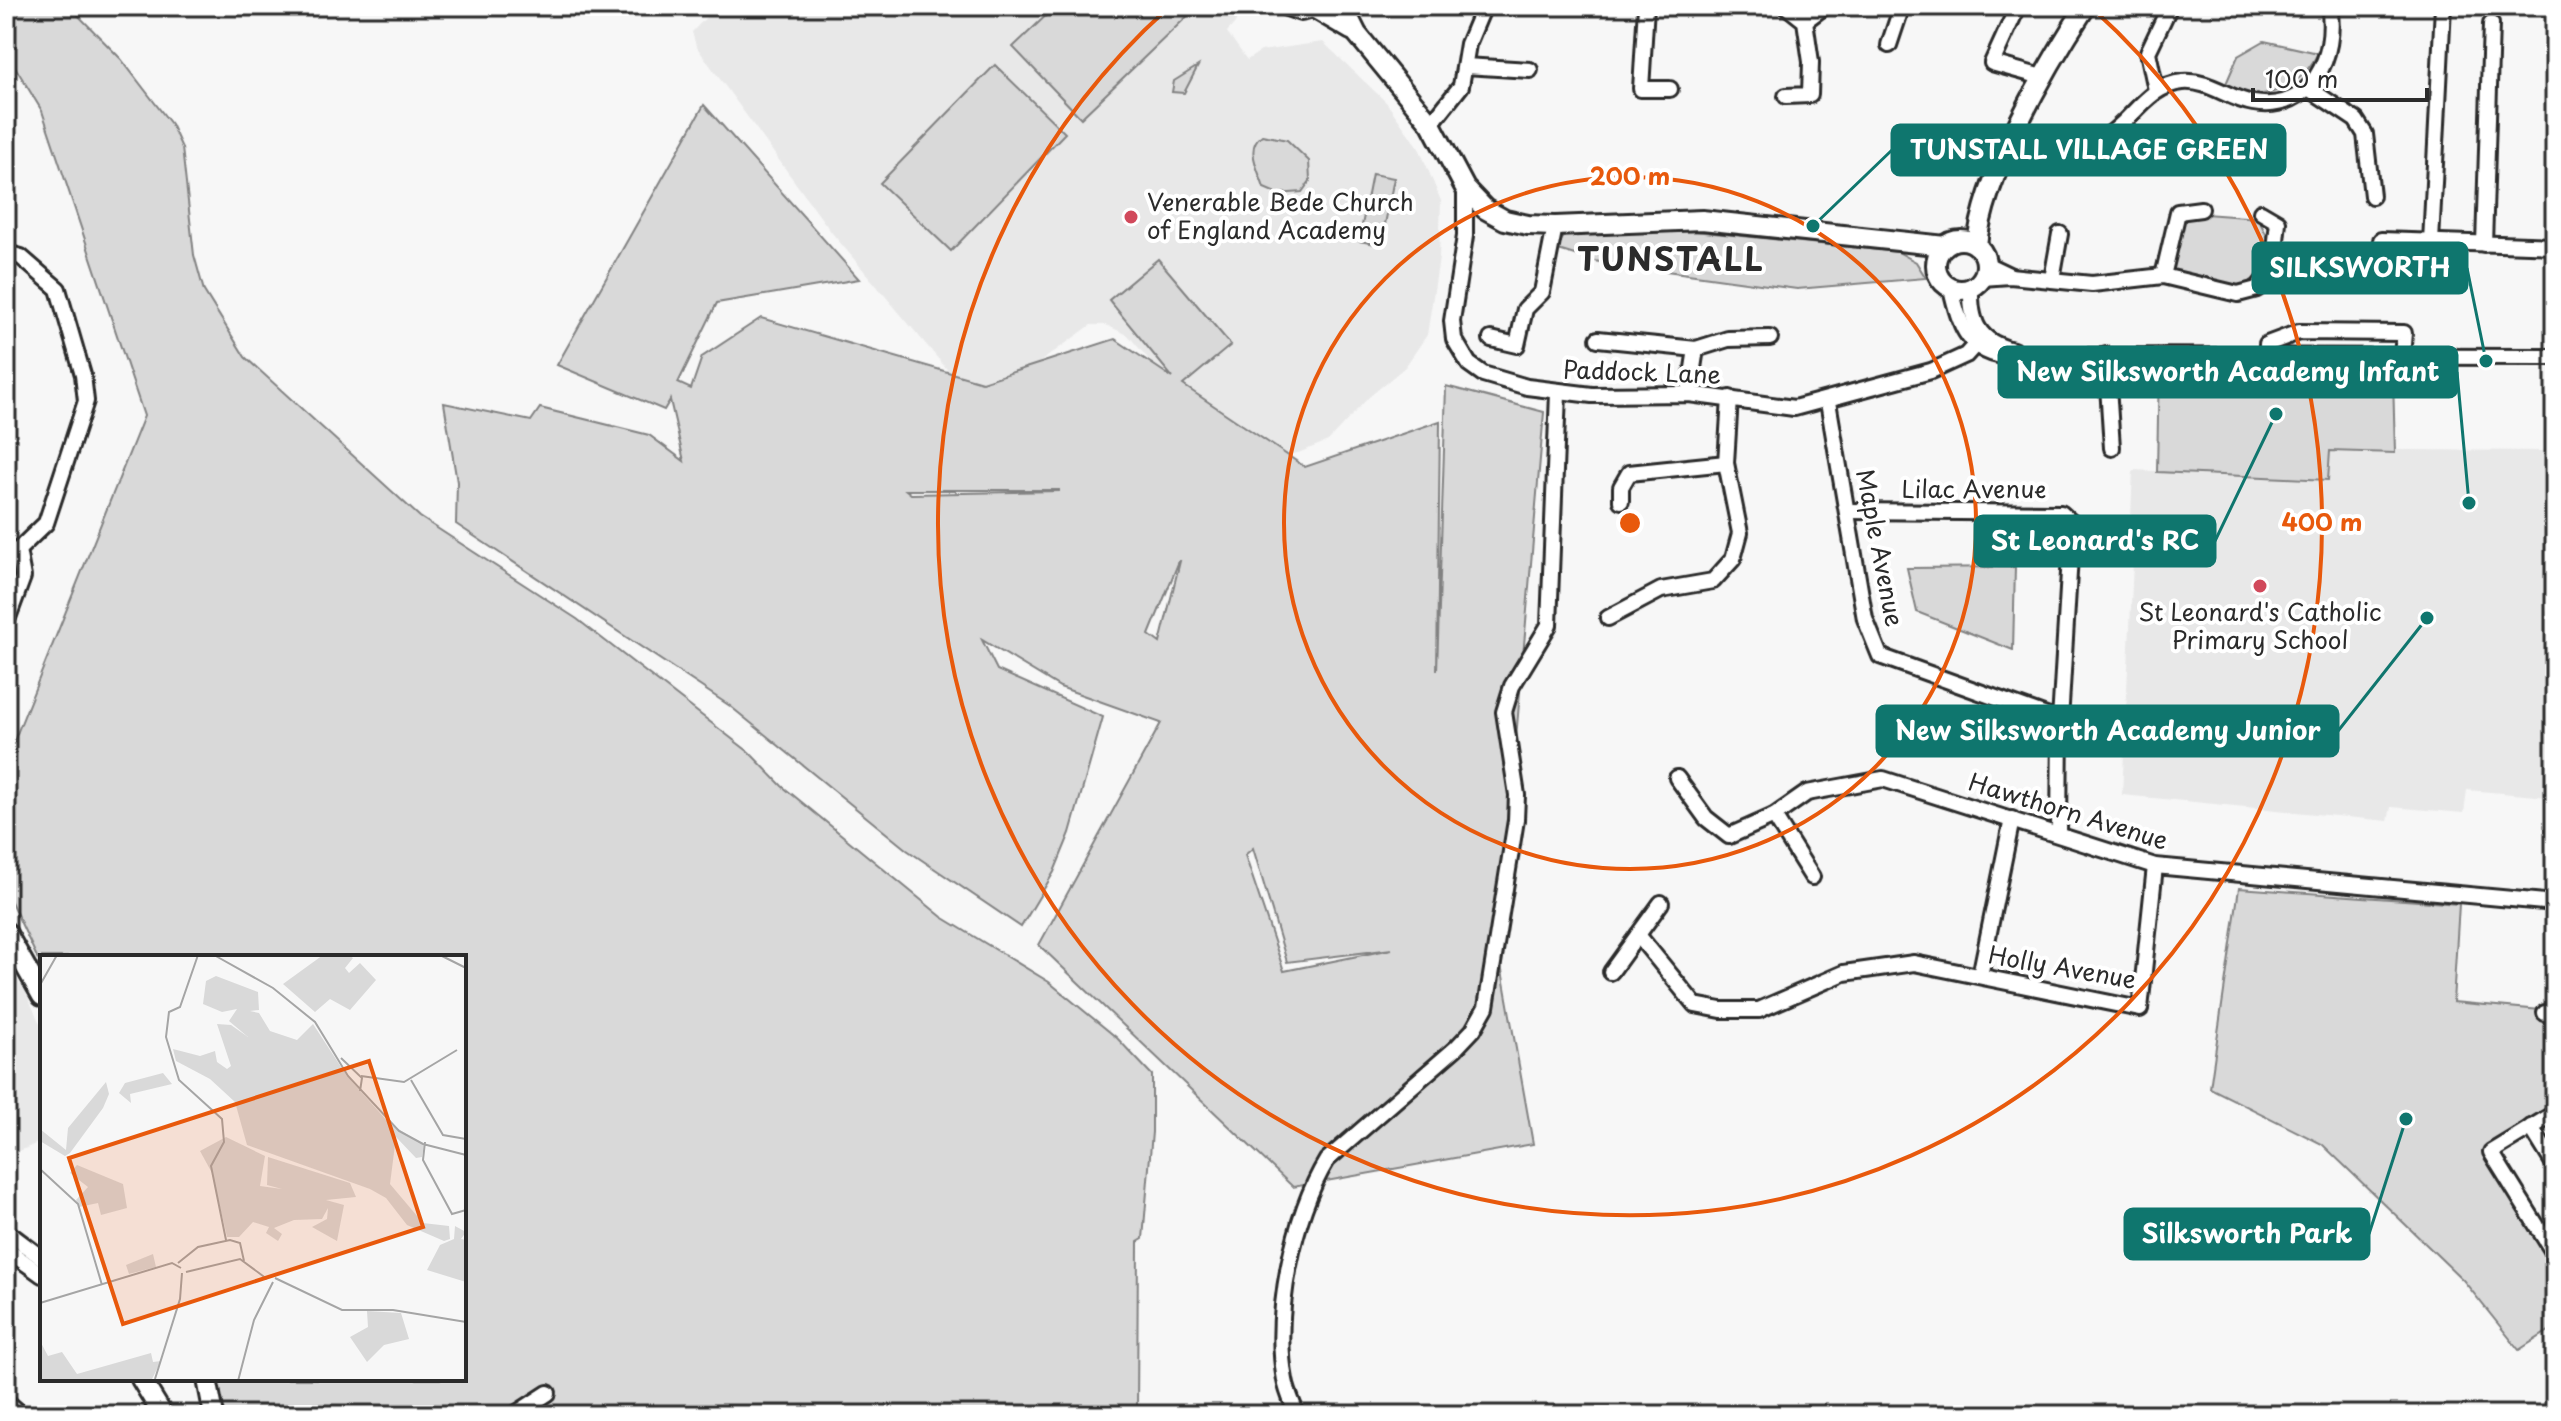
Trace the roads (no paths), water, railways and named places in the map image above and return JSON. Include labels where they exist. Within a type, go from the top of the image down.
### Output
[{"type":"main road","points":[[1287,6],[1301,11],[1317,7],[1357,34]]},
{"type":"main road","points":[[1343,6],[1357,34],[1431,124],[1465,188],[1485,209],[1515,223],[1555,226],[1702,220],[1913,245],[1977,246]]},
{"type":"main road","points":[[1913,245],[1936,266],[1940,279],[1951,288],[1980,277],[1977,246],[1980,218],[2042,77],[2086,6]]},
{"type":"main road","points":[[1936,266],[1951,244],[1980,218]]},
{"type":"main road","points":[[6,932],[40,992]]},
{"type":"main road","points":[[142,1381],[163,1415]]},
{"type":"main road","points":[[207,1381],[214,1415]]},
{"type":"street","points":[[1431,124],[1453,100],[1465,66],[1473,28],[1484,6]]},
{"type":"street","points":[[1646,6],[1641,89],[1670,89]]},
{"type":"street","points":[[1786,6],[1805,21],[1811,62],[1810,95],[1786,96]]},
{"type":"street","points":[[1805,21],[1825,6]]},
{"type":"street","points":[[1889,45],[1902,6]]},
{"type":"street","points":[[1992,63],[2018,6]]},
{"type":"street","points":[[2156,90],[2148,52],[2170,6]]},
{"type":"street","points":[[2018,129],[2059,145],[2085,145],[2116,134],[2156,90],[2183,82],[2211,85],[2253,103],[2289,99],[2308,88],[2330,50],[2333,33],[2329,6]]},
{"type":"street","points":[[2431,242],[2443,6]]},
{"type":"street","points":[[2484,244],[2491,24]]},
{"type":"street","points":[[1976,62],[1992,63],[2042,77]]},
{"type":"street","points":[[1465,66],[1530,70]]},
{"type":"street","points":[[2308,88],[2356,120],[2365,134],[2372,196]]},
{"type":"street","name":"Paddock Lane","points":[[1465,188],[1465,236],[1452,321],[1461,354],[1483,374],[1558,393],[1689,394],[1730,398],[1779,409],[1828,402],[1931,371],[1956,361],[1979,340]]},
{"type":"street","name":"Paddock Lane","points":[[1465,236],[1485,209]]},
{"type":"street","points":[[2163,276],[2178,212],[2201,209]]},
{"type":"street","points":[[1979,340],[1974,323],[1980,277],[2010,276],[2092,284],[2163,276],[2238,294],[2257,289],[2273,268],[2278,222],[2261,212]]},
{"type":"street","points":[[1491,339],[1517,345],[1525,309],[1542,292],[1555,226]]},
{"type":"street","points":[[2052,279],[2060,234]]},
{"type":"street","points":[[2381,240],[2555,246]]},
{"type":"street","points":[[6,253],[21,257],[58,289],[83,375],[86,401],[46,523],[12,551],[23,577],[6,623]]},
{"type":"street","points":[[1951,288],[1964,331],[1979,340],[1993,355],[2555,357]]},
{"type":"street","points":[[2267,356],[2267,344],[2299,332],[2404,333],[2402,356]]},
{"type":"street","points":[[1598,339],[1696,349],[1728,339],[1770,338]]},
{"type":"street","points":[[1689,394],[1696,349]]},
{"type":"street","points":[[2106,355],[2112,448]]},
{"type":"street","points":[[1297,1415],[1285,1382],[1282,1340],[1289,1275],[1300,1220],[1312,1184],[1327,1160],[1464,1039],[1486,1007],[1516,820],[1517,795],[1504,712],[1512,686],[1549,625],[1558,393]]},
{"type":"street","points":[[1608,618],[1661,590],[1713,581],[1733,559],[1740,533],[1726,463],[1730,398]]},
{"type":"street","name":"Maple Avenue","points":[[1828,402],[1865,619],[1880,656],[2060,721]]},
{"type":"street","points":[[1621,501],[1621,487],[1629,473],[1726,463]]},
{"type":"street","name":"Lilac Avenue","points":[[1848,511],[2061,513],[2072,523],[2060,721],[2059,834]]},
{"type":"street","points":[[1677,778],[1706,818],[1729,836],[1774,816],[1812,877]]},
{"type":"street","name":"Hawthorn Avenue","points":[[1774,816],[1807,793],[1883,779],[2155,866],[2555,903]]},
{"type":"street","points":[[1980,976],[2012,819]]},
{"type":"street","name":"Holly Avenue","points":[[1638,935],[1695,1005],[1721,1010],[1759,1010],[1844,973],[1914,963],[2140,1009],[2155,866]]},
{"type":"street","points":[[1611,972],[1661,903]]},
{"type":"street","points":[[2555,1113],[2491,1152],[2555,1255]]},
{"type":"street","points":[[2531,1127],[2555,1166]]},
{"type":"street","points":[[6,1231],[40,1256]]},
{"type":"street","points":[[6,1249],[40,1274]]},
{"type":"street","points":[[514,1415],[548,1393]]},
{"type":"street","points":[[6,1401],[22,1415]]},
{"type":"place","name":"Venerable Bede Church of England Academy","points":[[1131,217]]},
{"type":"place","name":"TUNSTALL VILLAGE GREEN","points":[[1813,226]]},
{"type":"place","name":"SILKSWORTH","points":[[2486,361]]},
{"type":"place","name":"St Leonard's RC","points":[[2276,414]]},
{"type":"place","name":"New Silksworth Academy Infant","points":[[2469,503]]},
{"type":"place","name":"St Leonard's Catholic Primary School","points":[[2260,586]]},
{"type":"place","name":"New Silksworth Academy Junior","points":[[2427,618]]},
{"type":"place","name":"Silksworth Park","points":[[2406,1119]]},
{"type":"district","name":"TUNSTALL","points":[[1671,260]]}]
